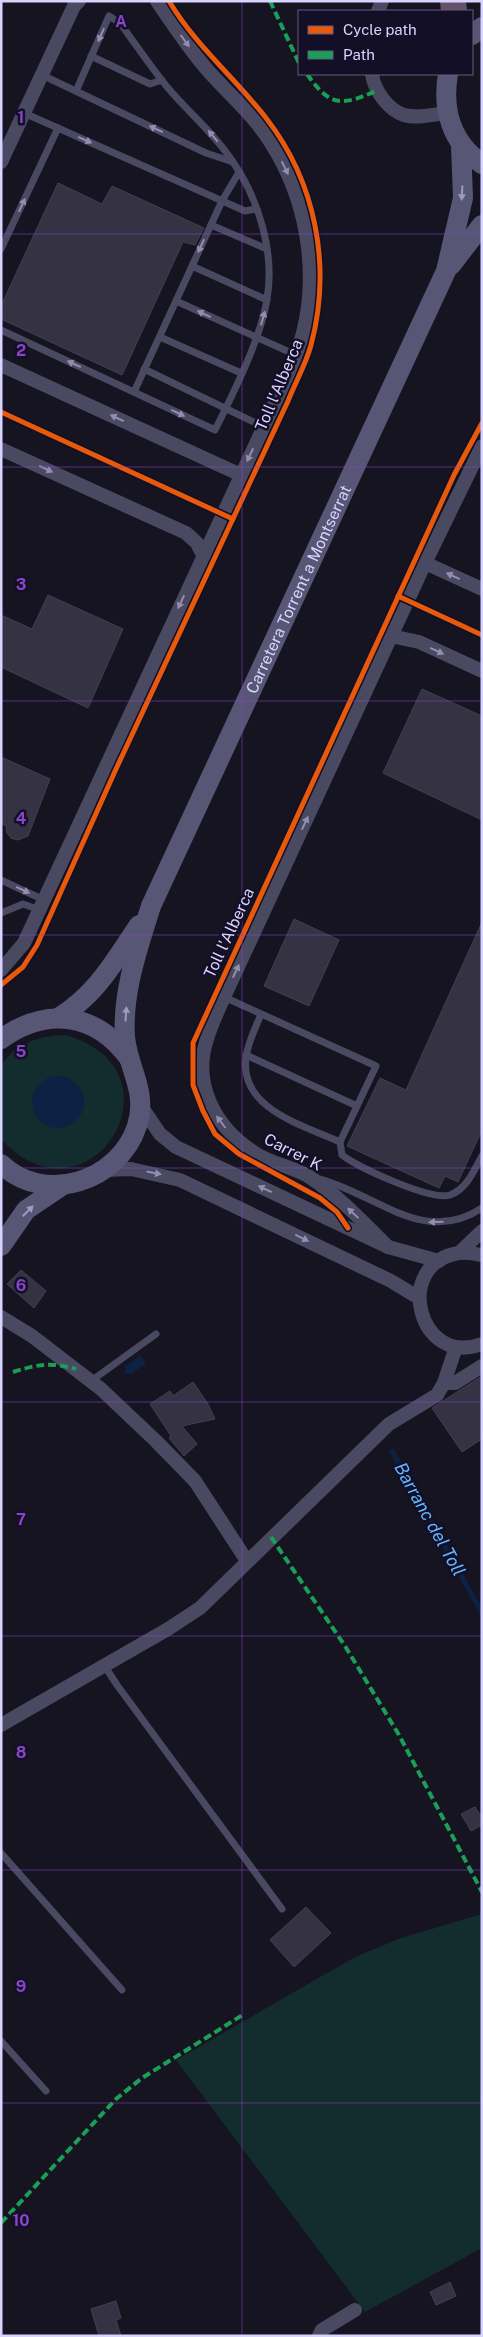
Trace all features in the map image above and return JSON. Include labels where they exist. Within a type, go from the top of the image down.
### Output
[{"type":"main road","points":[[448,75],[445,92],[447,113],[452,130],[462,145],[482,164]]},
{"type":"main road","points":[[446,271],[463,198],[462,145]]},
{"type":"main road","points":[[446,271],[482,225]]},
{"type":"main road","name":"Carretera Torrent a Montserrat","points":[[151,906],[446,271]]},
{"type":"main road","points":[[58,1018],[80,1003],[100,983],[151,906]]},
{"type":"main road","points":[[1,1164],[21,1178],[41,1184],[62,1185],[85,1180],[105,1170],[119,1158],[130,1142],[138,1125],[141,1106],[139,1084],[125,1038],[126,1012],[132,968],[151,906]]},
{"type":"main road","points":[[1,1039],[17,1028],[36,1020],[58,1018],[80,1021],[101,1030],[118,1044],[131,1062]]},
{"type":"main road","points":[[1,1246],[26,1210],[62,1185]]},
{"type":"street","points":[[1,970],[24,943],[264,427],[296,355],[304,332],[310,277],[305,223],[296,194],[270,142],[250,115],[199,59],[157,1]]},
{"type":"street","points":[[1,162],[75,3]]},
{"type":"street","points":[[372,75],[374,84],[388,104],[404,115],[447,113]]},
{"type":"street","points":[[1,365],[241,476]]},
{"type":"street","name":"Carrer K","points":[[388,1247],[332,1194],[306,1175],[253,1152],[229,1132],[209,1105],[202,1070],[206,1040],[224,997],[424,563],[482,446]]},
{"type":"street","points":[[1,448],[186,533],[197,543],[203,555]]},
{"type":"street","points":[[424,563],[482,589]]},
{"type":"street","points":[[391,636],[418,642],[482,671]]},
{"type":"street","points":[[141,1106],[160,1134],[176,1147],[388,1247],[439,1261]]},
{"type":"street","points":[[105,1170],[131,1169],[180,1180],[391,1281],[419,1298]]},
{"type":"street","points":[[482,1231],[459,1253],[439,1261],[427,1272],[422,1282],[419,1298],[419,1309],[425,1324],[441,1341],[456,1347],[473,1348],[482,1344]]},
{"type":"street","points":[[459,1253],[482,1254]]},
{"type":"street","points":[[1,1317],[32,1336],[91,1381],[195,1480],[247,1561]]},
{"type":"street","points":[[1,1725],[168,1629],[200,1608],[389,1424],[437,1394],[444,1383],[456,1347]]},
{"type":"street","points":[[444,1383],[455,1384],[482,1366]]},
{"type":"street","points":[[319,2336],[322,2330],[355,2310]]},
{"type":"lane","points":[[1,330],[215,430],[256,338],[268,300],[270,268],[267,249],[250,192],[239,172],[233,162],[162,80],[120,23],[109,16],[76,91]]},
{"type":"lane","points":[[91,56],[150,84],[162,80]]},
{"type":"lane","points":[[42,75],[206,153],[233,162]]},
{"type":"lane","points":[[24,113],[245,211],[256,209]]},
{"type":"lane","points":[[1,249],[58,128]]},
{"type":"lane","points":[[134,392],[222,201],[239,172]]},
{"type":"lane","points":[[211,225],[267,249]]},
{"type":"lane","points":[[192,266],[268,300]]},
{"type":"lane","points":[[176,301],[296,355]]},
{"type":"lane","points":[[160,336],[241,373]]},
{"type":"lane","points":[[144,369],[264,427]]},
{"type":"lane","points":[[1,880],[42,905]]},
{"type":"lane","points":[[1,913],[23,904],[42,905]]},
{"type":"lane","points":[[224,997],[376,1066],[340,1142],[342,1155],[354,1164],[430,1195],[450,1195],[466,1185],[482,1156]]},
{"type":"lane","points":[[261,1014],[246,1055],[247,1078],[252,1092],[267,1108],[340,1142]]},
{"type":"lane","points":[[246,1055],[357,1106]]},
{"type":"lane","points":[[306,1175],[335,1183],[417,1221],[438,1223],[460,1220],[482,1208]]},
{"type":"lane","points":[[91,1381],[156,1334]]},
{"type":"lane","points":[[104,1665],[117,1686],[282,1909]]},
{"type":"lane","points":[[1,1853],[122,1990]]},
{"type":"lane","points":[[1,2042],[46,2091]]},
{"type":"green space","points":[[66,1035],[103,1054],[121,1080],[123,1109],[113,1136],[93,1158],[65,1168],[34,1163],[1,1139],[1,1066],[14,1051],[29,1042],[47,1037]],"holes":[[[51,1077],[81,1090],[84,1105],[81,1112],[32,1104],[37,1087]]]},
{"type":"green space","points":[[482,1914],[482,2248],[365,2312],[176,2060],[355,1957],[401,1938]]},
{"type":"water","points":[[58,1076],[68,1078],[76,1084],[82,1092],[84,1102],[82,1112],[76,1120],[68,1126],[58,1128],[48,1126],[40,1120],[34,1112],[32,1102],[34,1092],[40,1084],[48,1078]]},
{"type":"water","points":[[140,1355],[146,1363],[130,1375],[128,1373],[123,1374],[126,1369],[124,1367]]},
{"type":"building","points":[[58,183],[102,204],[112,186],[204,228],[195,245],[183,242],[122,375],[1,319],[1,306]]},
{"type":"building","points":[[48,595],[123,629],[88,708],[1,667],[1,615],[32,629]]},
{"type":"building","points":[[422,689],[482,716],[482,820],[383,773]]},
{"type":"building","points":[[1,757],[50,779],[28,836],[18,840],[11,838],[7,833],[6,826],[1,823]]},
{"type":"building","points":[[294,919],[339,940],[309,1006],[264,986]]},
{"type":"building","points":[[482,922],[482,1130],[458,1182],[445,1176],[439,1188],[347,1146],[380,1078],[406,1090]]},
{"type":"building","points":[[21,1270],[46,1291],[34,1308],[7,1284]]},
{"type":"building","points":[[482,1376],[482,1439],[462,1452],[432,1408]]},
{"type":"building","points":[[193,1382],[208,1404],[215,1419],[182,1426],[197,1444],[184,1456],[169,1438],[171,1436],[150,1404],[170,1391],[173,1396]]},
{"type":"building","points":[[475,1807],[482,1818],[482,1825],[471,1831],[461,1814]]},
{"type":"building","points":[[306,1907],[331,1933],[294,1967],[270,1940]]},
{"type":"building","points":[[450,2282],[456,2296],[436,2305],[430,2292]]},
{"type":"building","points":[[116,2301],[121,2318],[116,2320],[121,2336],[99,2336],[91,2309]]},
{"type":"waterway","name":"Barranc del Toll","points":[[392,1451],[482,1613]]},
{"type":"marked path","points":[[270,1],[298,61]]},
{"type":"marked path","points":[[308,75],[323,93],[338,101],[355,99],[378,90]]},
{"type":"marked path","points":[[13,1372],[44,1365],[59,1365],[76,1369]]},
{"type":"marked path","points":[[271,1537],[345,1646],[399,1735],[482,1892]]},
{"type":"marked path","points":[[1,2223],[116,2099],[142,2078],[244,2014]]},
{"type":"cycle path","name":"Toll l'Alberca","points":[[1,985],[23,967],[37,945],[116,769],[288,401],[309,352],[317,315],[320,286],[315,226],[308,197],[297,170],[283,143],[266,118],[203,47],[169,1]]},
{"type":"cycle path","points":[[1,412],[233,519]]},
{"type":"cycle path","name":"Toll l'Alberca","points":[[348,1228],[337,1212],[320,1198],[239,1154],[215,1134],[203,1111],[193,1085],[193,1043],[454,475],[482,423]]},
{"type":"cycle path","points":[[398,596],[482,635]]}]
